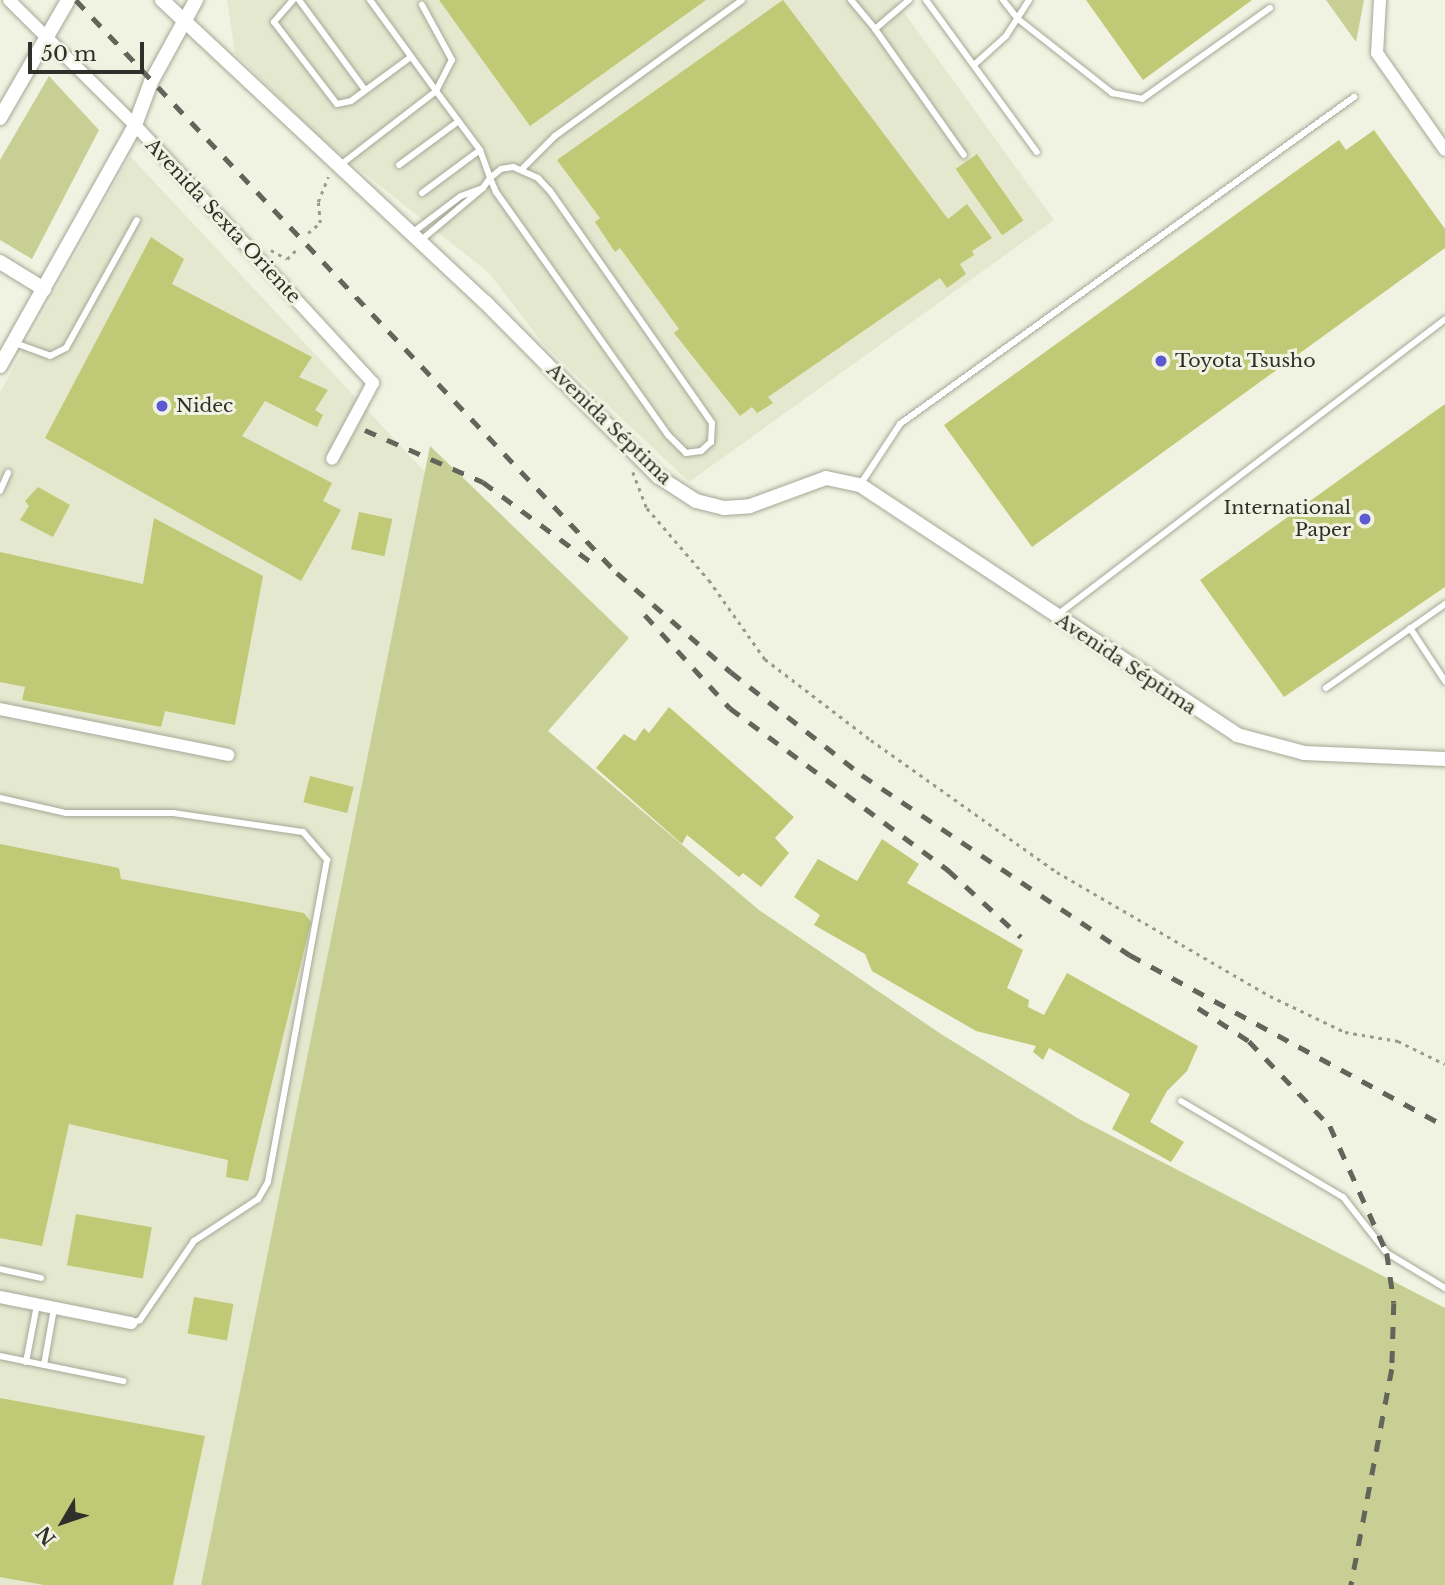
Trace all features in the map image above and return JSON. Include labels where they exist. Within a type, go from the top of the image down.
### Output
[{"type":"street","name":"Avenida Sexta Oriente","points":[[9,0],[135,125],[373,383],[332,459]]},
{"type":"street","points":[[0,118],[68,0]]},
{"type":"street","name":"Avenida Séptima","points":[[162,0],[416,237],[659,477],[696,501],[724,508],[750,506],[826,478],[860,485],[1209,719],[1263,746],[1304,753],[1445,759]]},
{"type":"street","points":[[0,366],[135,125],[196,0]]},
{"type":"street","points":[[1380,0],[1377,53],[1445,150]]},
{"type":"street","points":[[0,262],[44,289]]},
{"type":"street","points":[[0,709],[228,755]]},
{"type":"street","points":[[0,1297],[131,1323]]},
{"type":"lane","points":[[293,0],[274,22],[330,100],[344,104],[411,57]]},
{"type":"lane","points":[[299,0],[365,90]]},
{"type":"lane","points":[[370,0],[480,150],[490,178],[668,435],[694,455],[711,442],[712,423],[550,191],[523,168]]},
{"type":"lane","points":[[416,237],[484,188],[490,178],[501,169],[523,168],[555,136],[742,0]]},
{"type":"lane","points":[[851,0],[875,29],[964,155]]},
{"type":"lane","points":[[875,29],[909,0]]},
{"type":"lane","points":[[926,0],[1037,152]]},
{"type":"lane","points":[[1003,0],[1018,19],[1112,93],[1142,99],[1270,8]]},
{"type":"lane","points":[[974,65],[1018,19],[1028,0]]},
{"type":"lane","points":[[338,167],[436,92],[452,60],[422,5]]},
{"type":"lane","points":[[860,485],[900,424],[1354,97]]},
{"type":"lane","points":[[400,165],[458,121]]},
{"type":"lane","points":[[422,193],[480,150]]},
{"type":"lane","points":[[416,237],[461,196],[484,188]]},
{"type":"lane","points":[[13,342],[50,356],[66,348],[137,220]]},
{"type":"lane","points":[[1055,617],[1445,319]]},
{"type":"lane","points":[[0,491],[8,472]]},
{"type":"lane","points":[[1326,688],[1445,604]]},
{"type":"lane","points":[[1410,628],[1445,681]]},
{"type":"lane","points":[[0,798],[66,813],[173,813],[303,832],[327,860],[268,1182],[258,1199],[194,1241],[140,1320],[131,1323]]},
{"type":"lane","points":[[1181,1101],[1343,1197],[1387,1252],[1445,1288]]},
{"type":"lane","points":[[0,1269],[41,1278]]},
{"type":"lane","points":[[26,1362],[37,1304]]},
{"type":"lane","points":[[44,1365],[54,1308]]},
{"type":"lane","points":[[0,1356],[124,1381]]},
{"type":"path","points":[[308,233],[320,223],[322,189],[338,167]]},
{"type":"path","points":[[243,243],[258,244],[286,259],[296,250]]},
{"type":"path","points":[[628,460],[647,508],[765,659],[871,740],[1056,872],[1270,996],[1345,1032],[1398,1041],[1445,1064]]},
{"type":"shaded area","points":[[227,0],[895,0],[1054,220],[689,482],[544,345],[489,273],[318,136],[235,53]]},
{"type":"shaded area","points":[[130,156],[425,472],[201,1585],[0,1585],[0,392]]},
{"type":"green space","points":[[1326,0],[1364,0],[1356,42]]},
{"type":"green space","points":[[49,76],[99,130],[32,259],[0,240],[0,160]]},
{"type":"green space","points":[[430,446],[629,638],[548,731],[759,910],[941,1034],[1079,1119],[1445,1308],[1445,1585],[201,1585]]},
{"type":"building","points":[[439,0],[706,0],[530,126]]},
{"type":"building","points":[[783,0],[948,219],[967,204],[992,238],[972,251],[974,255],[960,264],[966,274],[947,288],[940,278],[768,397],[773,403],[757,413],[752,407],[740,416],[674,333],[679,329],[620,248],[615,252],[595,222],[600,218],[557,160]]},
{"type":"building","points":[[1086,0],[1252,0],[1143,80]]},
{"type":"building","name":"Toyota Tsusho","points":[[1374,130],[1445,229],[1445,248],[1032,547],[944,425],[1339,140],[1346,150]]},
{"type":"building","points":[[977,154],[1023,220],[1002,235],[956,169]]},
{"type":"building","name":"Nidec","points":[[151,237],[184,259],[172,284],[312,357],[299,377],[328,390],[315,410],[323,415],[317,427],[265,401],[242,436],[332,483],[323,501],[341,510],[301,581],[45,438]]},
{"type":"building","name":"International Paper","points":[[1445,404],[1445,587],[1284,697],[1200,580]]},
{"type":"building","points":[[38,487],[70,505],[53,537],[20,520],[29,506],[25,501]]},
{"type":"building","points":[[359,512],[392,519],[384,556],[351,549]]},
{"type":"building","points":[[154,518],[263,576],[235,725],[165,711],[161,727],[22,700],[25,687],[0,682],[0,552],[143,584]]},
{"type":"building","points":[[669,707],[794,817],[775,838],[789,853],[761,887],[743,873],[739,877],[687,835],[682,844],[596,768],[624,734],[635,741],[644,728],[649,733]]},
{"type":"building","points":[[310,776],[354,787],[347,813],[303,802]]},
{"type":"building","points":[[882,839],[919,864],[907,883],[1023,950],[1007,988],[1029,1000],[1028,1007],[1044,1015],[1067,973],[1198,1046],[1187,1071],[1167,1091],[1150,1122],[1184,1142],[1171,1162],[1112,1129],[1130,1094],[1049,1048],[1043,1060],[1033,1052],[1036,1046],[976,1031],[872,971],[865,954],[814,925],[820,915],[794,897],[818,859],[857,881]]},
{"type":"building","points":[[0,844],[119,868],[121,879],[304,913],[311,922],[248,1181],[226,1177],[228,1160],[69,1124],[42,1246],[0,1238]]},
{"type":"building","points":[[76,1214],[152,1227],[143,1279],[67,1265]]},
{"type":"building","points":[[194,1297],[233,1304],[227,1340],[188,1333]]},
{"type":"building","points":[[0,1398],[205,1436],[173,1585],[44,1585],[0,1577]]},
{"type":"railway","points":[[76,0],[617,573],[731,672],[862,775],[1130,955],[1445,1126]]},
{"type":"railway","points":[[365,430],[483,482],[591,562]]},
{"type":"railway","points":[[645,615],[730,708],[948,870],[1021,937]]},
{"type":"railway","points":[[1198,1008],[1249,1041],[1330,1126],[1387,1253],[1394,1303],[1392,1369],[1351,1585]]},
{"type":"place","name":"Toyota Tsusho","points":[[1161,361]]},
{"type":"place","name":"Nidec","points":[[162,406]]},
{"type":"place","name":"International Paper","points":[[1365,519]]}]
